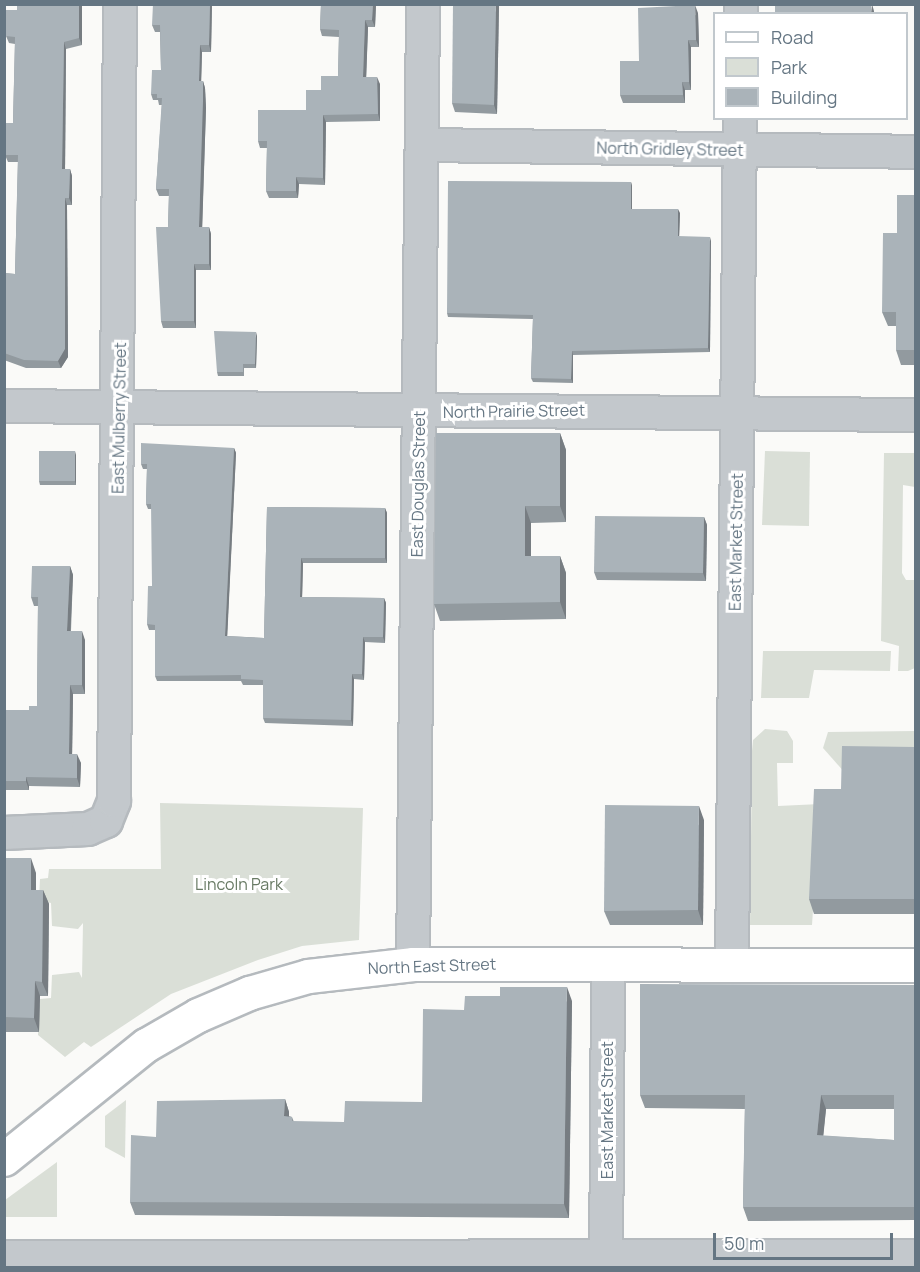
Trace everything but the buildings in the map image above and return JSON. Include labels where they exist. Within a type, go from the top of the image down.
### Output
[{"type":"main road","name":"North East Street","points":[[4,1159],[105,1075],[198,1015],[249,993],[308,976],[413,964],[915,965]]},
{"type":"street","name":"East Mulberry Street","points":[[4,832],[62,833],[99,825],[110,814],[116,784],[120,4]]},
{"type":"street","name":"East Douglas Street","points":[[413,964],[424,145],[423,4]]},
{"type":"street","name":"East Market Street","points":[[732,966],[740,120]]},
{"type":"street","name":"North Gridley Street","points":[[424,145],[915,152]]},
{"type":"street","name":"North Prairie Street","points":[[4,406],[419,412],[737,412],[915,416]]},
{"type":"street","name":"East Market Street","points":[[606,1261],[608,965]]},
{"type":"street","points":[[4,1257],[170,1263],[317,1253],[606,1261],[915,1256]]},
{"type":"green space","points":[[765,451],[810,452],[809,526],[762,525]]},
{"type":"green space","points":[[884,453],[915,453],[915,487],[903,485],[902,573],[906,580],[916,580],[915,668],[908,671],[898,671],[899,646],[881,641]]},
{"type":"green space","points":[[763,651],[891,651],[890,671],[814,670],[809,698],[761,698]]},
{"type":"green space","points":[[765,729],[787,731],[793,741],[793,763],[777,763],[778,806],[820,804],[812,925],[750,925],[752,751],[753,740]]},
{"type":"green space","points":[[915,731],[915,761],[846,774],[823,748],[828,732]]},
{"type":"green space","name":"Lincoln Park","points":[[160,803],[363,808],[359,940],[302,946],[258,960],[171,994],[91,1047],[84,1042],[65,1057],[38,1035],[40,999],[51,998],[52,975],[79,972],[82,978],[83,923],[78,929],[52,926],[51,903],[39,900],[40,879],[48,878],[49,869],[161,869]]},
{"type":"green space","points":[[126,1100],[125,1158],[105,1147],[105,1116]]},
{"type":"green space","points":[[57,1162],[57,1217],[5,1217],[5,1200]]}]
